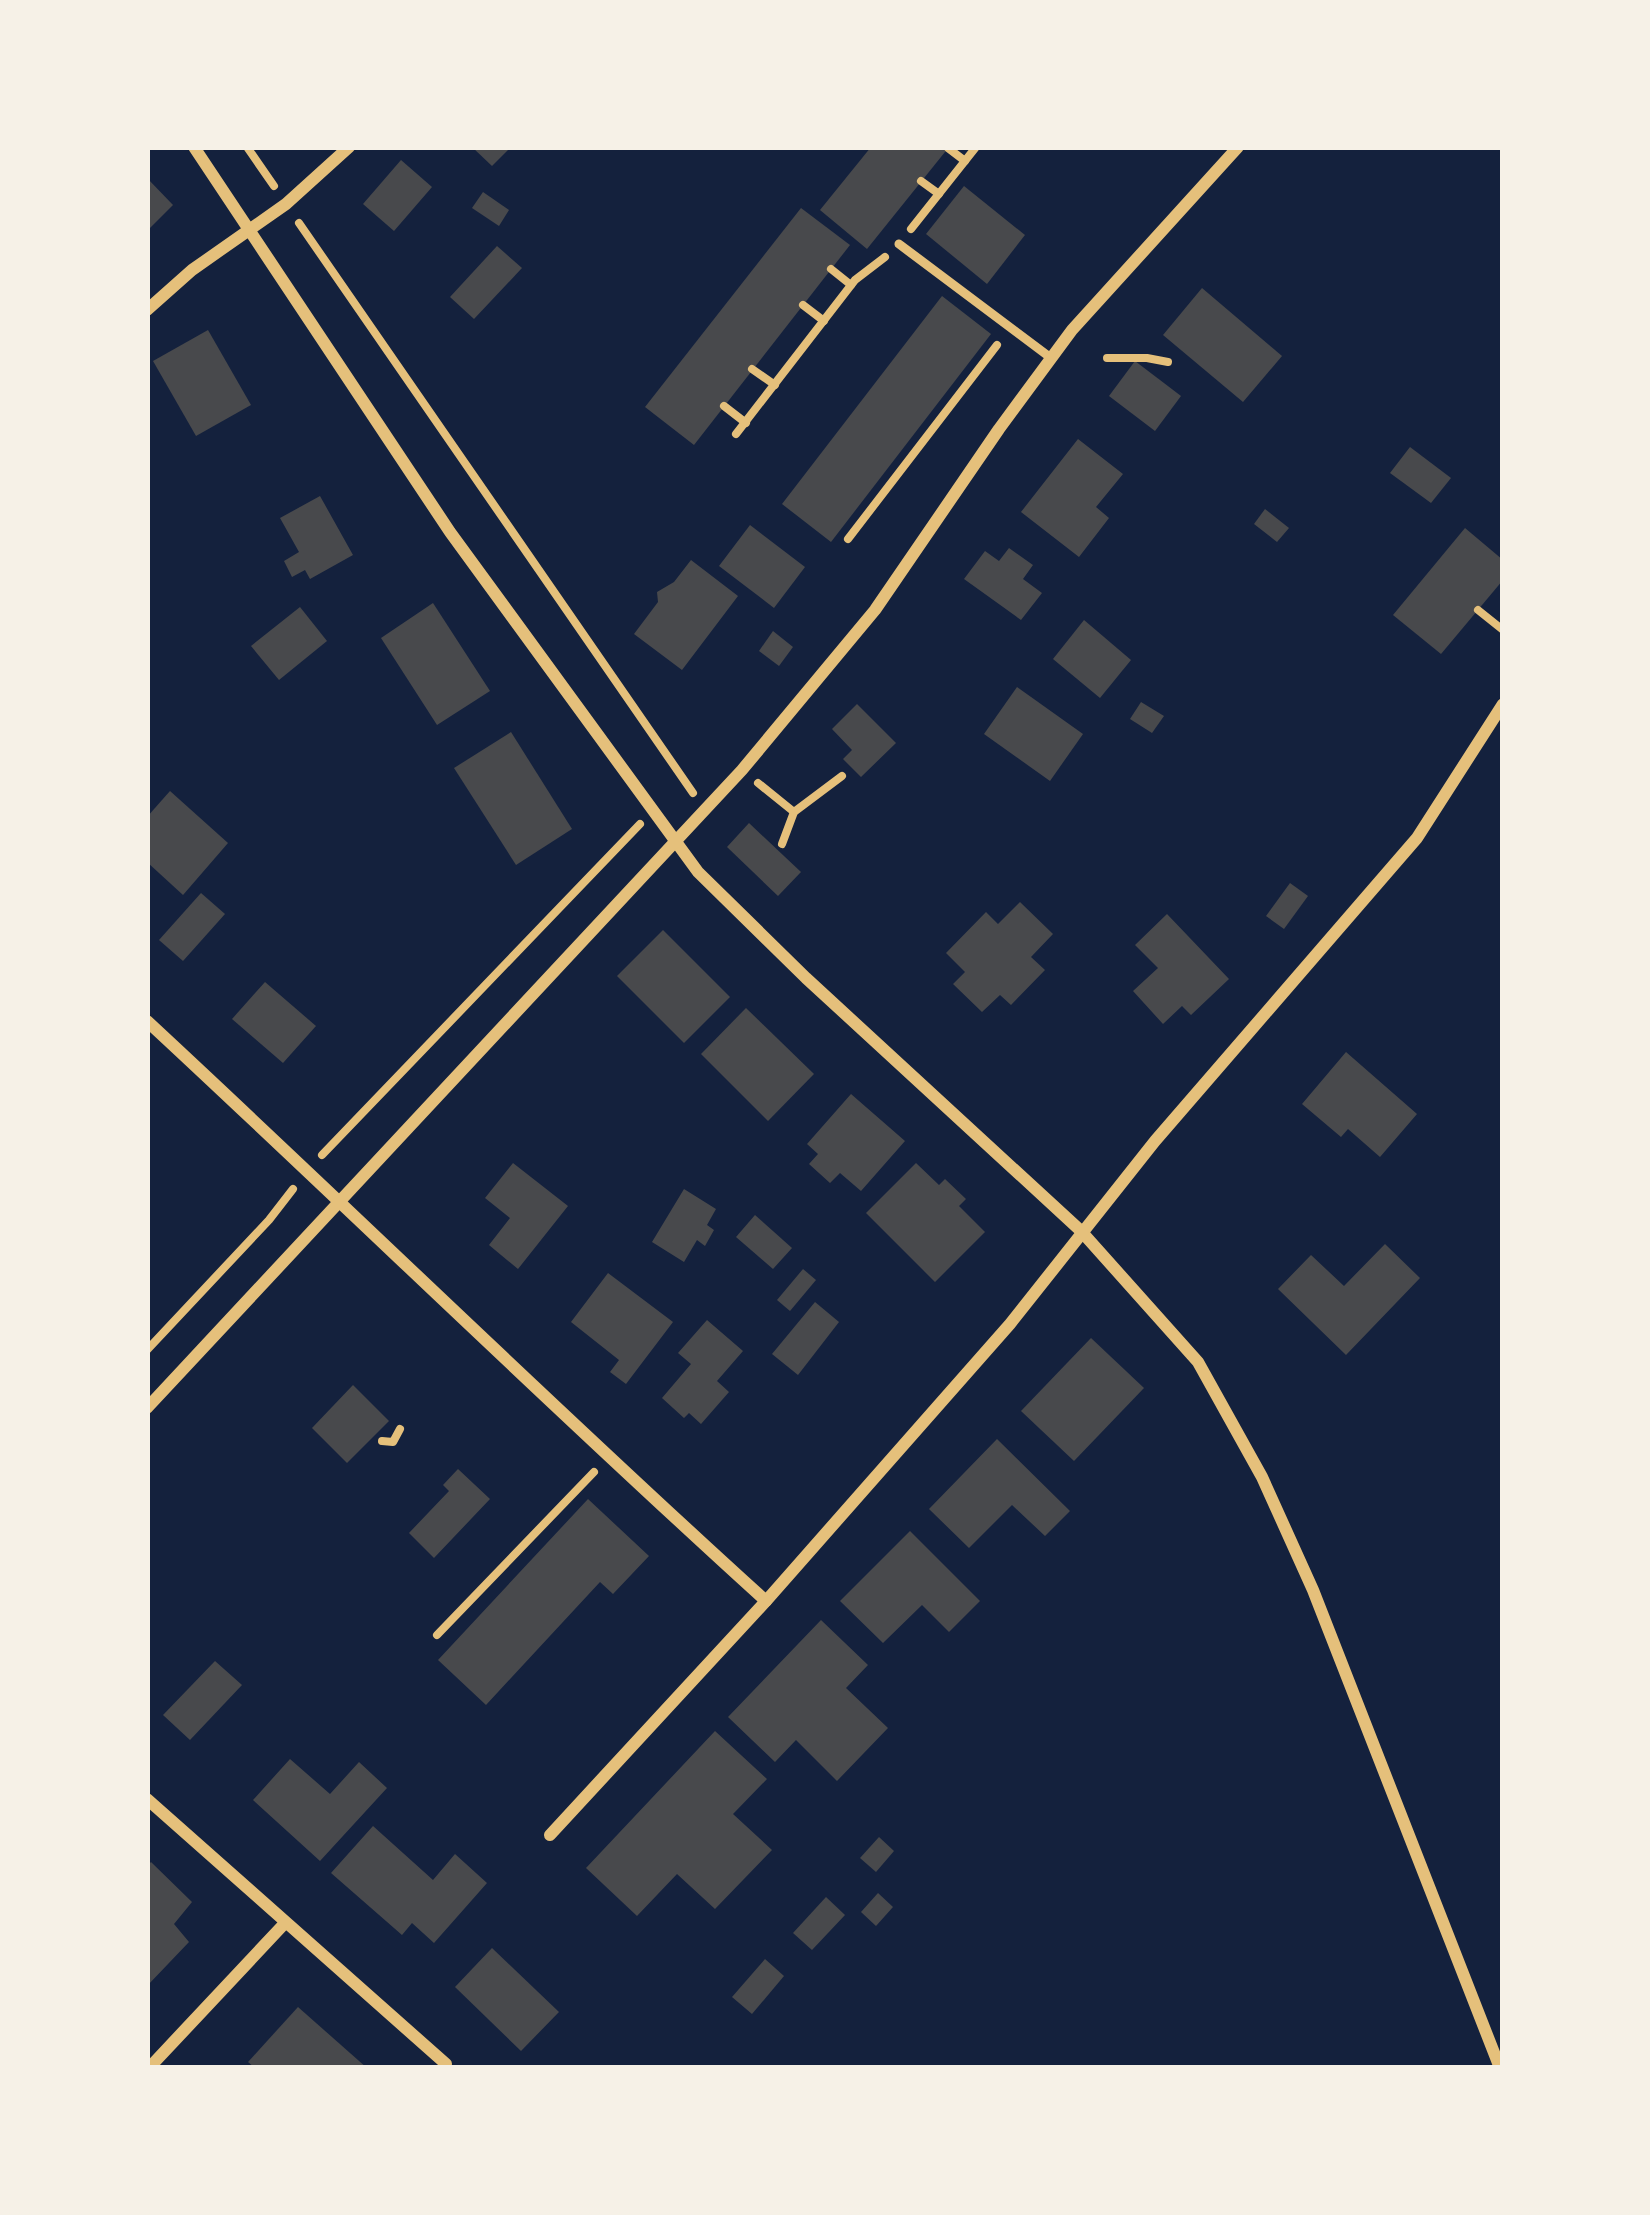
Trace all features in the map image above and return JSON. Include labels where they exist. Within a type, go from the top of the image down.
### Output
[{"type":"street","points":[[194,147],[450,532],[698,872],[806,979],[1081,1231],[1198,1362],[1252,1457],[1313,1590],[1500,2068]]},
{"type":"street","points":[[147,310],[192,270],[286,204],[349,147]]},
{"type":"street","points":[[147,1408],[820,681],[1051,358],[1238,147]]},
{"type":"street","points":[[550,1835],[1010,1324],[1081,1231],[1417,838],[1503,704]]},
{"type":"street","points":[[147,1021],[766,1600]]},
{"type":"street","points":[[147,1799],[446,2064]]},
{"type":"street","points":[[149,2068],[285,1923]]},
{"type":"lane","points":[[899,244],[1051,358]]},
{"type":"path","points":[[247,147],[705,808]]},
{"type":"path","points":[[736,434],[851,285],[899,244],[976,147]]},
{"type":"path","points":[[948,148],[965,161]]},
{"type":"path","points":[[921,181],[939,194]]},
{"type":"path","points":[[832,269],[851,285]]},
{"type":"path","points":[[803,305],[824,321]]},
{"type":"path","points":[[848,539],[924,440],[955,389],[1011,326]]},
{"type":"path","points":[[974,356],[983,362]]},
{"type":"path","points":[[1107,358],[1168,362]]},
{"type":"path","points":[[752,369],[775,385]]},
{"type":"path","points":[[724,406],[746,423]]},
{"type":"path","points":[[914,434],[924,440]]},
{"type":"path","points":[[885,471],[894,479]]},
{"type":"path","points":[[849,518],[858,526]]},
{"type":"path","points":[[1478,610],[1503,630]]},
{"type":"path","points":[[742,770],[794,812]]},
{"type":"path","points":[[782,844],[794,812],[842,776]]},
{"type":"path","points":[[147,1350],[269,1220],[308,1170],[681,778]]},
{"type":"path","points":[[382,1441],[393,1442],[400,1429]]},
{"type":"path","points":[[437,1635],[608,1457]]},
{"type":"building","points":[[472,147],[511,147],[492,166]]},
{"type":"building","points":[[871,147],[949,147],[867,249],[820,210]]},
{"type":"building","points":[[401,160],[432,187],[394,231],[363,204]]},
{"type":"building","points":[[147,178],[173,205],[147,231]]},
{"type":"building","points":[[964,186],[1025,235],[987,284],[926,234]]},
{"type":"building","points":[[483,192],[509,210],[499,226],[472,208]]},
{"type":"building","points":[[801,208],[850,245],[694,445],[645,407]]},
{"type":"building","points":[[497,246],[522,268],[474,319],[450,297]]},
{"type":"building","points":[[1202,288],[1282,356],[1243,402],[1163,335]]},
{"type":"building","points":[[942,296],[991,334],[831,542],[782,504]]},
{"type":"building","points":[[208,330],[251,405],[196,436],[153,361]]},
{"type":"building","points":[[1135,361],[1181,396],[1155,431],[1109,396]]},
{"type":"building","points":[[1078,439],[1123,474],[1096,507],[1109,518],[1079,557],[1021,512]]},
{"type":"building","points":[[1410,447],[1451,478],[1431,503],[1390,473]]},
{"type":"building","points":[[320,496],[353,555],[310,579],[305,570],[292,577],[284,561],[299,552],[280,518]]},
{"type":"building","points":[[1265,509],[1289,528],[1277,542],[1254,524]]},
{"type":"building","points":[[750,525],[805,567],[774,608],[719,566]]},
{"type":"building","points":[[1465,528],[1503,560],[1503,580],[1441,654],[1393,615]]},
{"type":"building","points":[[1009,548],[1033,565],[1023,579],[1042,593],[1021,620],[964,579],[985,551],[999,561]]},
{"type":"building","points":[[691,560],[738,596],[682,670],[634,634],[658,602],[657,592],[674,582]]},
{"type":"building","points":[[433,603],[490,691],[437,725],[381,638]]},
{"type":"building","points":[[300,607],[327,641],[279,680],[251,646]]},
{"type":"building","points":[[1084,620],[1131,660],[1100,698],[1053,659]]},
{"type":"building","points":[[773,631],[793,647],[779,666],[759,651]]},
{"type":"building","points":[[1017,687],[1083,734],[1050,781],[984,734]]},
{"type":"building","points":[[1141,702],[1164,716],[1152,733],[1130,719]]},
{"type":"building","points":[[857,704],[896,743],[861,777],[843,759],[852,750],[832,729]]},
{"type":"building","points":[[511,732],[572,829],[516,865],[454,768]]},
{"type":"building","points":[[170,791],[228,843],[183,895],[147,862],[147,817]]},
{"type":"building","points":[[749,823],[801,872],[778,896],[727,847]]},
{"type":"building","points":[[1290,883],[1308,896],[1284,929],[1266,916]]},
{"type":"building","points":[[201,893],[225,914],[183,961],[159,940]]},
{"type":"building","points":[[1020,902],[1053,934],[1031,957],[1045,970],[1011,1005],[1000,995],[982,1012],[953,984],[965,972],[946,953],[986,912],[998,924]]},
{"type":"building","points":[[1167,914],[1229,979],[1191,1015],[1182,1006],[1163,1024],[1133,991],[1158,968],[1135,945]]},
{"type":"building","points":[[663,930],[730,997],[684,1043],[617,976]]},
{"type":"building","points":[[265,982],[316,1026],[283,1063],[232,1019]]},
{"type":"building","points":[[746,1008],[814,1074],[768,1121],[701,1054]]},
{"type":"building","points":[[1346,1052],[1417,1114],[1380,1157],[1348,1129],[1341,1137],[1302,1104]]},
{"type":"building","points":[[851,1094],[905,1141],[861,1191],[840,1173],[830,1183],[809,1164],[818,1154],[807,1144]]},
{"type":"building","points":[[513,1163],[568,1206],[518,1269],[489,1245],[510,1218],[485,1198]]},
{"type":"building","points":[[916,1163],[939,1185],[945,1179],[966,1199],[959,1206],[985,1232],[935,1282],[866,1213]]},
{"type":"building","points":[[684,1189],[716,1209],[707,1225],[714,1230],[705,1246],[697,1240],[684,1262],[652,1242]]},
{"type":"building","points":[[755,1215],[792,1248],[773,1269],[736,1237]]},
{"type":"building","points":[[1385,1244],[1420,1278],[1346,1355],[1278,1289],[1311,1255],[1344,1286]]},
{"type":"building","points":[[803,1269],[816,1280],[790,1311],[777,1300]]},
{"type":"building","points":[[608,1273],[673,1322],[626,1384],[610,1372],[619,1360],[571,1322]]},
{"type":"building","points":[[815,1302],[839,1322],[798,1375],[772,1354]]},
{"type":"building","points":[[707,1320],[743,1351],[717,1381],[729,1392],[701,1424],[689,1413],[684,1418],[662,1398],[691,1364],[678,1353]]},
{"type":"building","points":[[1091,1338],[1144,1388],[1074,1461],[1021,1411]]},
{"type":"building","points":[[353,1385],[389,1421],[347,1463],[312,1428]]},
{"type":"building","points":[[997,1439],[1070,1511],[1045,1536],[1012,1505],[969,1548],[929,1509]]},
{"type":"building","points":[[458,1469],[490,1499],[434,1558],[409,1533],[449,1491],[443,1485]]},
{"type":"building","points":[[588,1499],[649,1556],[613,1594],[600,1582],[486,1705],[438,1660]]},
{"type":"building","points":[[910,1531],[980,1601],[949,1632],[922,1605],[883,1643],[840,1601]]},
{"type":"building","points":[[821,1620],[868,1665],[846,1688],[888,1728],[837,1781],[796,1740],[775,1762],[728,1717]]},
{"type":"building","points":[[215,1661],[242,1685],[190,1740],[163,1715]]},
{"type":"building","points":[[715,1731],[767,1779],[733,1814],[772,1850],[715,1909],[677,1874],[637,1916],[586,1868]]},
{"type":"building","points":[[290,1759],[330,1794],[359,1762],[387,1788],[320,1861],[253,1800]]},
{"type":"building","points":[[373,1826],[433,1880],[455,1854],[487,1883],[434,1943],[412,1923],[402,1935],[331,1873]]},
{"type":"building","points":[[879,1837],[894,1851],[876,1872],[860,1858]]},
{"type":"building","points":[[151,1862],[192,1902],[174,1924],[189,1942],[147,1986],[147,1866]]},
{"type":"building","points":[[878,1893],[893,1907],[876,1926],[861,1912]]},
{"type":"building","points":[[826,1897],[845,1915],[812,1950],[793,1933]]},
{"type":"building","points":[[492,1948],[559,2012],[521,2051],[455,1987]]},
{"type":"building","points":[[765,1959],[784,1976],[752,2014],[732,1997]]},
{"type":"building","points":[[298,2007],[367,2068],[255,2068],[248,2062]]}]
